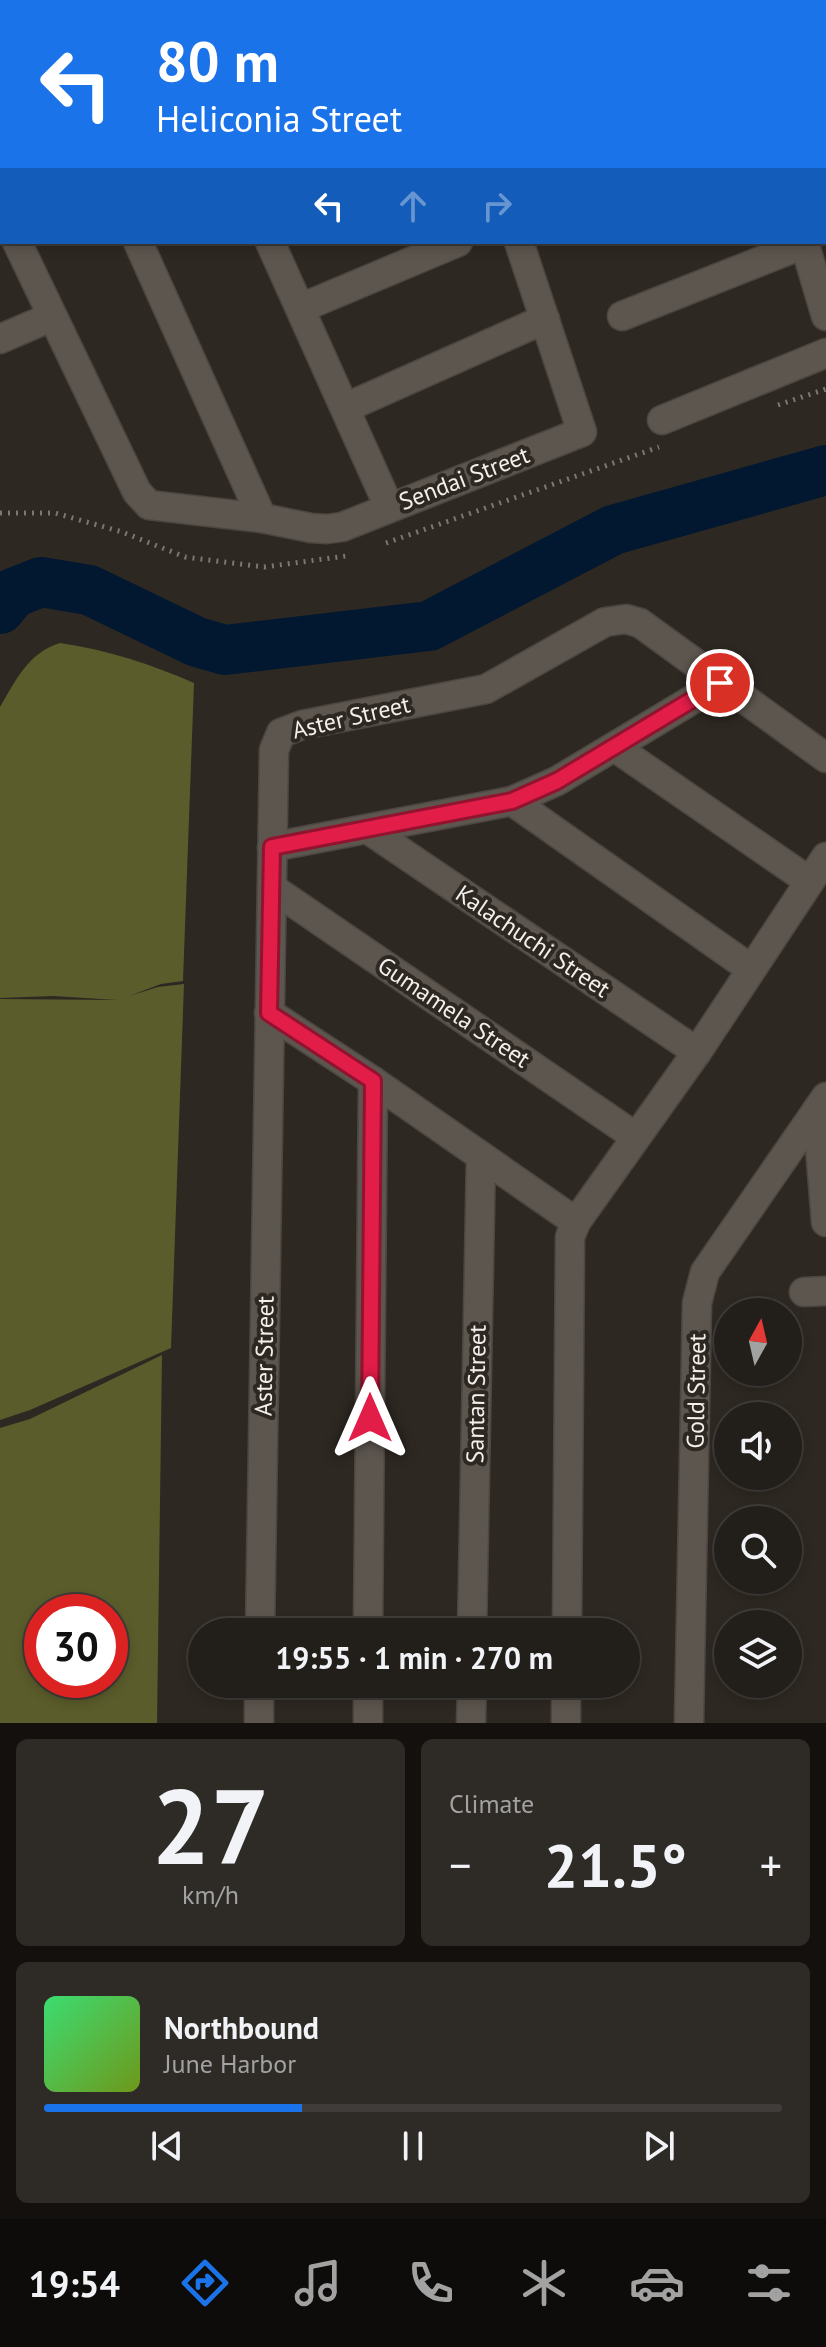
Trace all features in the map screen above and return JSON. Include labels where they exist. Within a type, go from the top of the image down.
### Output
[{"type":"street","points":[[0,339],[51,317],[18,244]]},
{"type":"street","points":[[139,244],[262,518]]},
{"type":"street","points":[[271,244],[389,507]]},
{"type":"street","points":[[301,308],[453,244]]},
{"type":"street","name":"Sendai Street","points":[[51,317],[137,492],[149,505],[327,529],[342,527],[582,432],[520,244]]},
{"type":"street","points":[[622,316],[802,244]]},
{"type":"street","points":[[804,244],[826,316]]},
{"type":"street","points":[[345,408],[545,319]]},
{"type":"street","points":[[662,420],[826,353]]},
{"type":"street","name":"Aster Street","points":[[260,1618],[274,750],[281,733],[302,725],[486,689],[605,622],[626,619],[640,623],[826,758]]},
{"type":"street","points":[[272,847],[512,801],[557,781],[616,748],[720,683]]},
{"type":"street","points":[[616,748],[809,881]]},
{"type":"street","points":[[512,801],[751,969]]},
{"type":"street","name":"Kalachuchi Street","points":[[369,830],[697,1052]]},
{"type":"street","points":[[567,1618],[570,1237],[576,1222],[697,1052],[826,857]]},
{"type":"street","name":"Gumamela Street","points":[[272,888],[636,1137]]},
{"type":"street","points":[[269,1013],[576,1222]]},
{"type":"street","points":[[368,1618],[373,1081]]},
{"type":"street","points":[[822,1104],[826,1222]]},
{"type":"street","name":"Gold Street","points":[[689,1723],[697,1303],[705,1272],[822,1104]]},
{"type":"street","name":"Santan Street","points":[[472,1618],[481,1156]]},
{"type":"street","points":[[259,1698],[259,1723]]},
{"type":"street","points":[[368,1698],[368,1723]]},
{"type":"street","points":[[471,1723],[472,1698]]},
{"type":"street","points":[[566,1698],[566,1723]]},
{"type":"green space","points":[[60,643],[128,658],[194,683],[183,981],[161,984],[129,996],[158,987],[184,984],[171,1348],[30,1410],[0,1420],[0,999],[117,1000],[53,996],[0,998],[0,707],[31,661],[39,653]]},
{"type":"green space","points":[[162,1355],[157,1723],[0,1723],[0,1428],[30,1419]]},
{"type":"waterway","points":[[0,609],[13,593],[41,582],[89,590],[197,642],[225,650],[429,626],[613,530],[826,470]]},
{"type":"route","points":[[370,1418],[373,1081],[269,1013],[272,847],[512,801],[557,781],[616,748],[720,683]]}]
